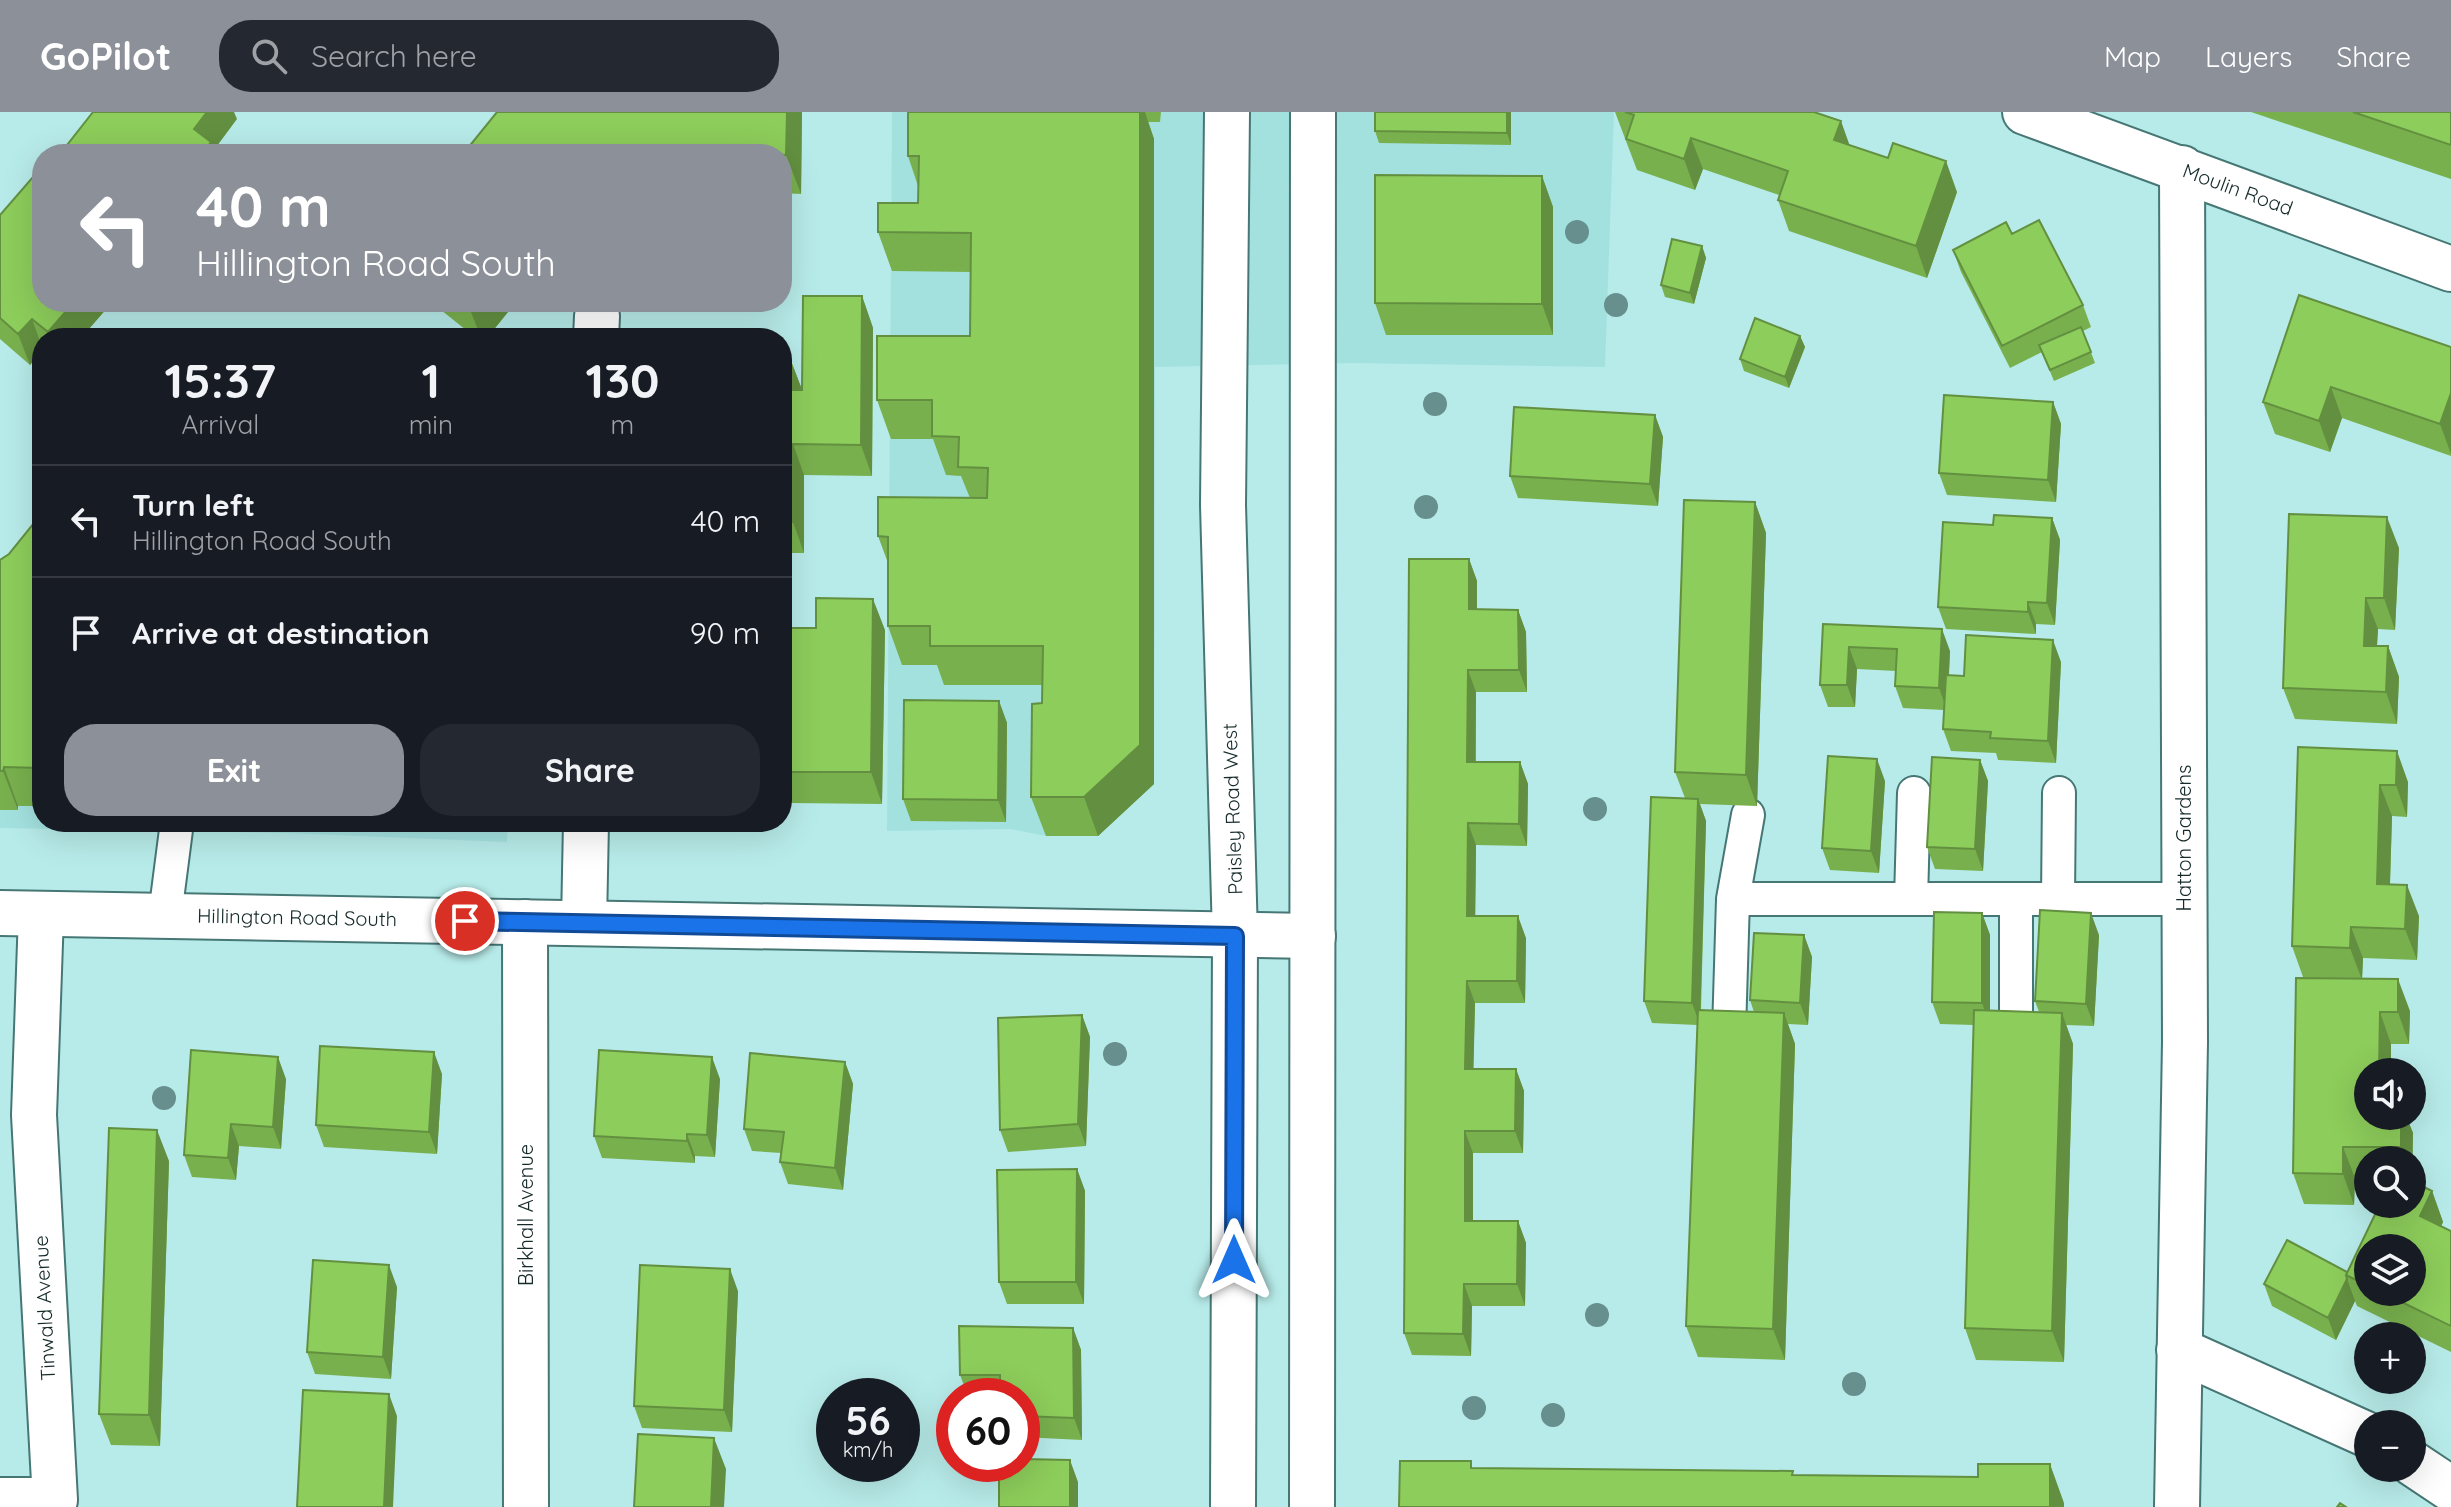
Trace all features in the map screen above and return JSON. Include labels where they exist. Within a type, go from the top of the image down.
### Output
[{"type":"street","name":"Paisley Road West","points":[[1227,112],[1223,505],[1235,936],[1233,1507]]},
{"type":"street","points":[[1312,1507],[1313,112]]},
{"type":"street","name":"Moulin Road","points":[[2025,112],[2451,269]]},
{"type":"street","name":"Hatton Gardens","points":[[2177,1507],[2185,1042],[2182,899],[2182,168]]},
{"type":"street","points":[[584,923],[586,832]]},
{"type":"street","name":"Hillington Road South","points":[[20,914],[1313,936]]},
{"type":"street","name":"Tinwald Avenue","points":[[0,1500],[54,1504],[17,1113],[20,914]]},
{"type":"street","name":"Birkhall Avenue","points":[[525,922],[526,1507]]},
{"type":"street","points":[[2179,1350],[2354,1429]]},
{"type":"street","points":[[2426,1472],[2451,1489]]},
{"type":"lane","points":[[1911,899],[1914,793]]},
{"type":"lane","points":[[2058,899],[2059,793]]},
{"type":"lane","points":[[1729,1032],[1733,899],[1748,815]]},
{"type":"lane","points":[[165,915],[176,832]]},
{"type":"lane","points":[[1733,899],[2182,899]]},
{"type":"lane","points":[[2016,899],[2016,1038]]},
{"type":"shaded area","points":[[892,112],[1614,112],[1605,367],[1354,363],[1155,367],[1154,784],[1098,836],[1046,836],[1011,829],[887,831]]},
{"type":"shaded area","points":[[32,579],[32,829],[0,828],[0,609]]},
{"type":"shaded area","points":[[228,832],[508,832],[507,842]]},
{"type":"building","points":[[93,112],[207,112],[194,129],[211,142],[210,144],[68,144]]},
{"type":"building","points":[[497,112],[787,112],[786,144],[471,144]]},
{"type":"building","points":[[908,112],[1140,112],[1140,745],[1084,797],[1031,797],[1032,704],[1042,703],[1043,646],[930,646],[930,626],[888,626],[888,537],[878,536],[878,497],[987,498],[988,468],[958,467],[959,437],[932,436],[932,400],[877,400],[877,336],[970,336],[971,233],[878,232],[878,203],[918,203],[919,156],[908,156]]},
{"type":"building","points":[[1375,112],[1507,112],[1507,133],[1375,131]]},
{"type":"building","points":[[1625,112],[1814,112],[1841,121],[1834,140],[1888,158],[1893,143],[1946,161],[1916,246],[1778,200],[1788,171],[1691,138],[1684,159],[1626,139],[1634,115]]},
{"type":"building","points":[[2353,112],[2451,112],[2451,145]]},
{"type":"building","points":[[1375,175],[1542,176],[1542,304],[1375,303]]},
{"type":"building","points":[[32,178],[32,312],[65,312],[51,328],[43,328],[32,319],[18,334],[0,318],[0,215]]},
{"type":"building","points":[[2039,220],[2083,305],[2002,346],[1953,250],[2006,222],[2012,234]]},
{"type":"building","points":[[1672,239],[1702,246],[1690,293],[1661,285]]},
{"type":"building","points":[[2299,295],[2451,347],[2451,393],[2440,424],[2331,387],[2319,421],[2263,402]]},
{"type":"building","points":[[803,296],[862,296],[861,445],[793,444],[792,522],[792,390],[802,390]]},
{"type":"building","points":[[1755,318],[1800,336],[1785,377],[1740,359]]},
{"type":"building","points":[[2081,327],[2091,352],[2050,370],[2039,345]]},
{"type":"building","points":[[1944,395],[2053,402],[2048,480],[1939,473]]},
{"type":"building","points":[[1514,407],[1655,415],[1650,484],[1510,476]]},
{"type":"building","points":[[1684,500],[1755,502],[1746,775],[1675,772]]},
{"type":"building","points":[[2289,514],[2387,517],[2384,598],[2366,598],[2364,646],[2388,646],[2386,692],[2283,688]]},
{"type":"building","points":[[1994,515],[2052,518],[2047,603],[2028,602],[2028,612],[1938,607],[1943,522],[1993,525]]},
{"type":"building","points":[[32,525],[32,768],[4,767],[0,771],[0,560],[9,554]]},
{"type":"building","points":[[1409,559],[1469,559],[1469,609],[1518,610],[1519,670],[1468,670],[1467,762],[1520,762],[1519,824],[1468,823],[1467,916],[1518,916],[1517,981],[1467,981],[1465,1069],[1516,1069],[1515,1131],[1465,1131],[1465,1221],[1518,1221],[1517,1284],[1464,1284],[1463,1334],[1404,1333]]},
{"type":"building","points":[[816,598],[873,599],[871,772],[792,772],[792,628],[816,628]]},
{"type":"building","points":[[1823,624],[1942,629],[1939,688],[1895,686],[1897,649],[1849,647],[1847,685],[1820,685]]},
{"type":"building","points":[[1966,635],[2053,640],[2048,741],[1990,738],[1991,732],[1943,729],[1946,675],[1964,676]]},
{"type":"building","points":[[904,700],[999,701],[998,800],[903,799]]},
{"type":"building","points":[[2298,747],[2397,751],[2396,785],[2380,785],[2377,884],[2407,885],[2405,929],[2351,927],[2350,948],[2292,946]]},
{"type":"building","points":[[1828,756],[1877,759],[1871,851],[1822,848]]},
{"type":"building","points":[[1932,757],[1980,760],[1975,849],[1927,847]]},
{"type":"building","points":[[1651,797],[1698,799],[1692,1003],[1644,1001]]},
{"type":"building","points":[[2040,910],[2091,913],[2086,1004],[2035,1001]]},
{"type":"building","points":[[1934,912],[1982,913],[1982,1003],[1932,1002]]},
{"type":"building","points":[[1754,933],[1804,935],[1800,1003],[1750,1000]]},
{"type":"building","points":[[2296,978],[2398,979],[2398,1012],[2380,1012],[2379,1058],[2354,1058],[2354,1130],[2401,1130],[2401,1146],[2343,1147],[2343,1174],[2293,1173]]},
{"type":"building","points":[[1698,1010],[1784,1013],[1773,1329],[1686,1326]]},
{"type":"building","points":[[1974,1010],[2062,1013],[2052,1331],[1965,1328]]},
{"type":"building","points":[[1082,1015],[1078,1124],[1000,1130],[998,1018]]},
{"type":"building","points":[[320,1046],[434,1052],[429,1132],[316,1125]]},
{"type":"building","points":[[191,1050],[278,1057],[273,1127],[231,1124],[228,1158],[184,1155]]},
{"type":"building","points":[[599,1050],[712,1057],[707,1135],[687,1134],[687,1141],[594,1136]]},
{"type":"building","points":[[750,1053],[845,1062],[835,1168],[780,1162],[784,1132],[744,1129]]},
{"type":"building","points":[[109,1128],[157,1130],[149,1415],[99,1414]]},
{"type":"building","points":[[1077,1169],[1076,1282],[999,1282],[997,1170]]},
{"type":"building","points":[[2426,1188],[2432,1191],[2426,1204]]},
{"type":"building","points":[[2373,1218],[2424,1218],[2451,1231],[2451,1326],[2410,1306],[2426,1306],[2426,1234],[2366,1234]]},
{"type":"building","points":[[2287,1240],[2347,1272],[2347,1279],[2328,1318],[2264,1284]]},
{"type":"building","points":[[2354,1258],[2354,1279],[2346,1275]]},
{"type":"building","points":[[313,1260],[389,1265],[383,1357],[307,1352]]},
{"type":"building","points":[[640,1265],[730,1269],[724,1410],[634,1406]]},
{"type":"building","points":[[959,1326],[1073,1328],[1074,1418],[1040,1417],[1040,1378],[960,1375]]},
{"type":"building","points":[[303,1390],[389,1394],[384,1507],[297,1507]]},
{"type":"building","points":[[638,1434],[714,1438],[711,1507],[634,1507]]},
{"type":"building","points":[[1040,1459],[1070,1460],[1070,1507],[999,1507],[999,1482],[1040,1482]]},
{"type":"building","points":[[1400,1461],[1471,1461],[1471,1468],[1793,1471],[1792,1475],[1978,1477],[1978,1464],[2050,1464],[2050,1507],[1399,1507]]},
{"type":"route","points":[[465,921],[1235,936],[1234,1260]]}]
